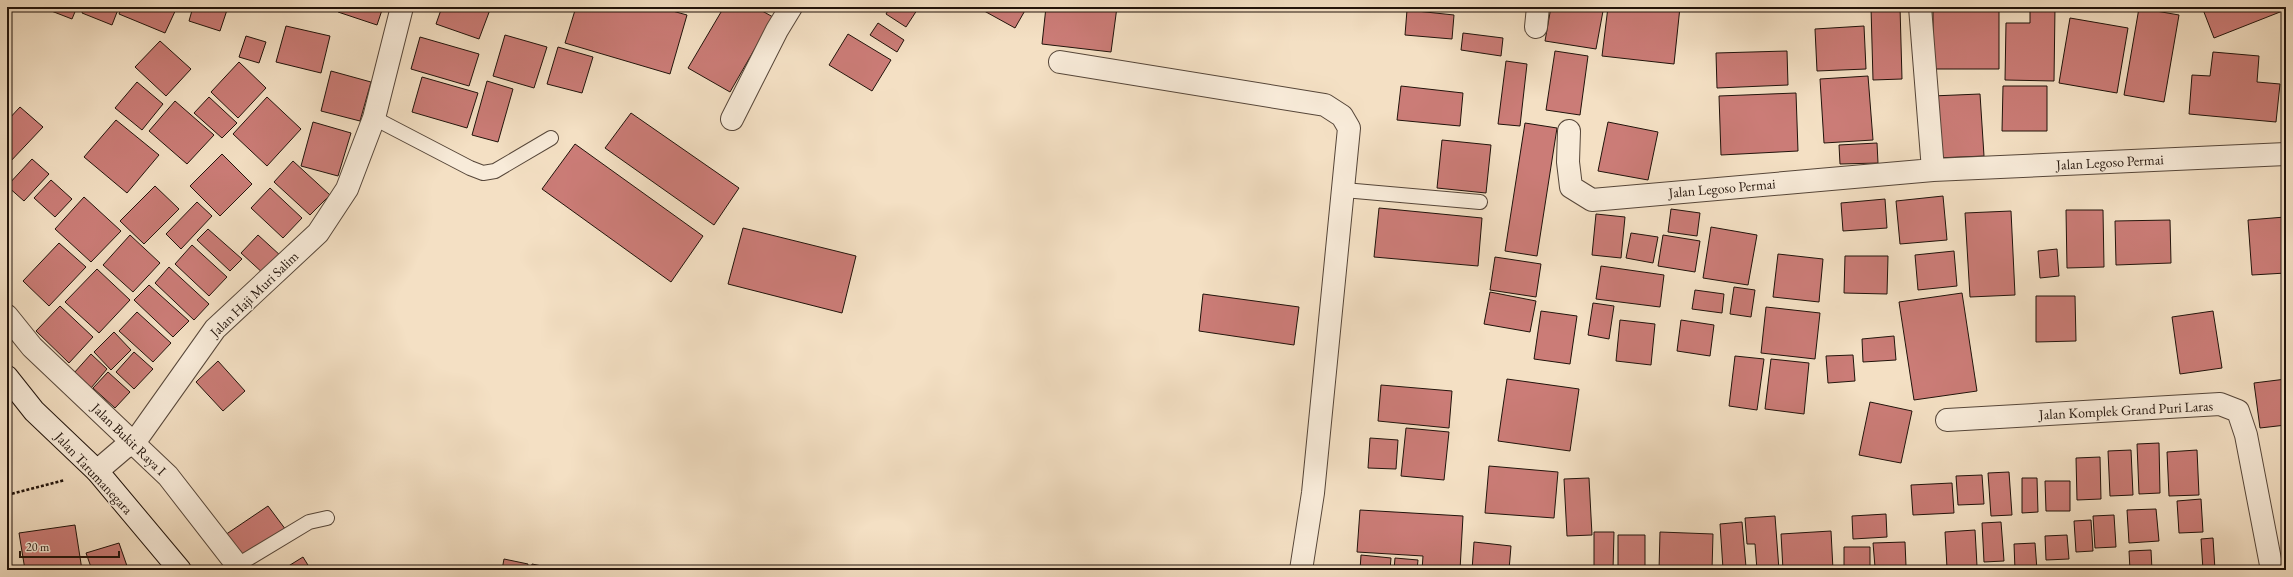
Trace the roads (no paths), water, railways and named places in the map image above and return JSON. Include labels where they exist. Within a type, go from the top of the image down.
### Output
[{"type":"street","name":"Jalan Haji Muri Salim","points":[[97,472],[124,449],[215,328],[318,233],[347,189],[374,118],[402,7]]},
{"type":"street","points":[[732,119],[777,30],[791,7]]},
{"type":"street","points":[[1920,7],[1933,170]]},
{"type":"street","points":[[1060,62],[1324,105],[1342,116],[1349,128],[1313,493],[1300,570]]},
{"type":"street","name":"Jalan Legoso Permai","points":[[1569,131],[1568,162],[1571,187],[1592,200],[1933,170],[2286,154]]},
{"type":"street","name":"Jalan Bukit Raya I","points":[[7,316],[32,347],[124,449],[168,476],[236,569]]},
{"type":"street","name":"Jalan Tarumanegara","points":[[7,377],[34,410],[97,472],[180,570]]},
{"type":"street","name":"Jalan Komplek Grand Puri Laras","points":[[1947,420],[2220,404],[2229,406],[2238,411],[2246,435],[2272,570]]},
{"type":"lane","points":[[374,118],[470,168],[483,173],[495,172],[551,138]]},
{"type":"lane","points":[[1344,190],[1480,202]]},
{"type":"lane","points":[[236,569],[255,554],[309,522],[326,518]]}]
